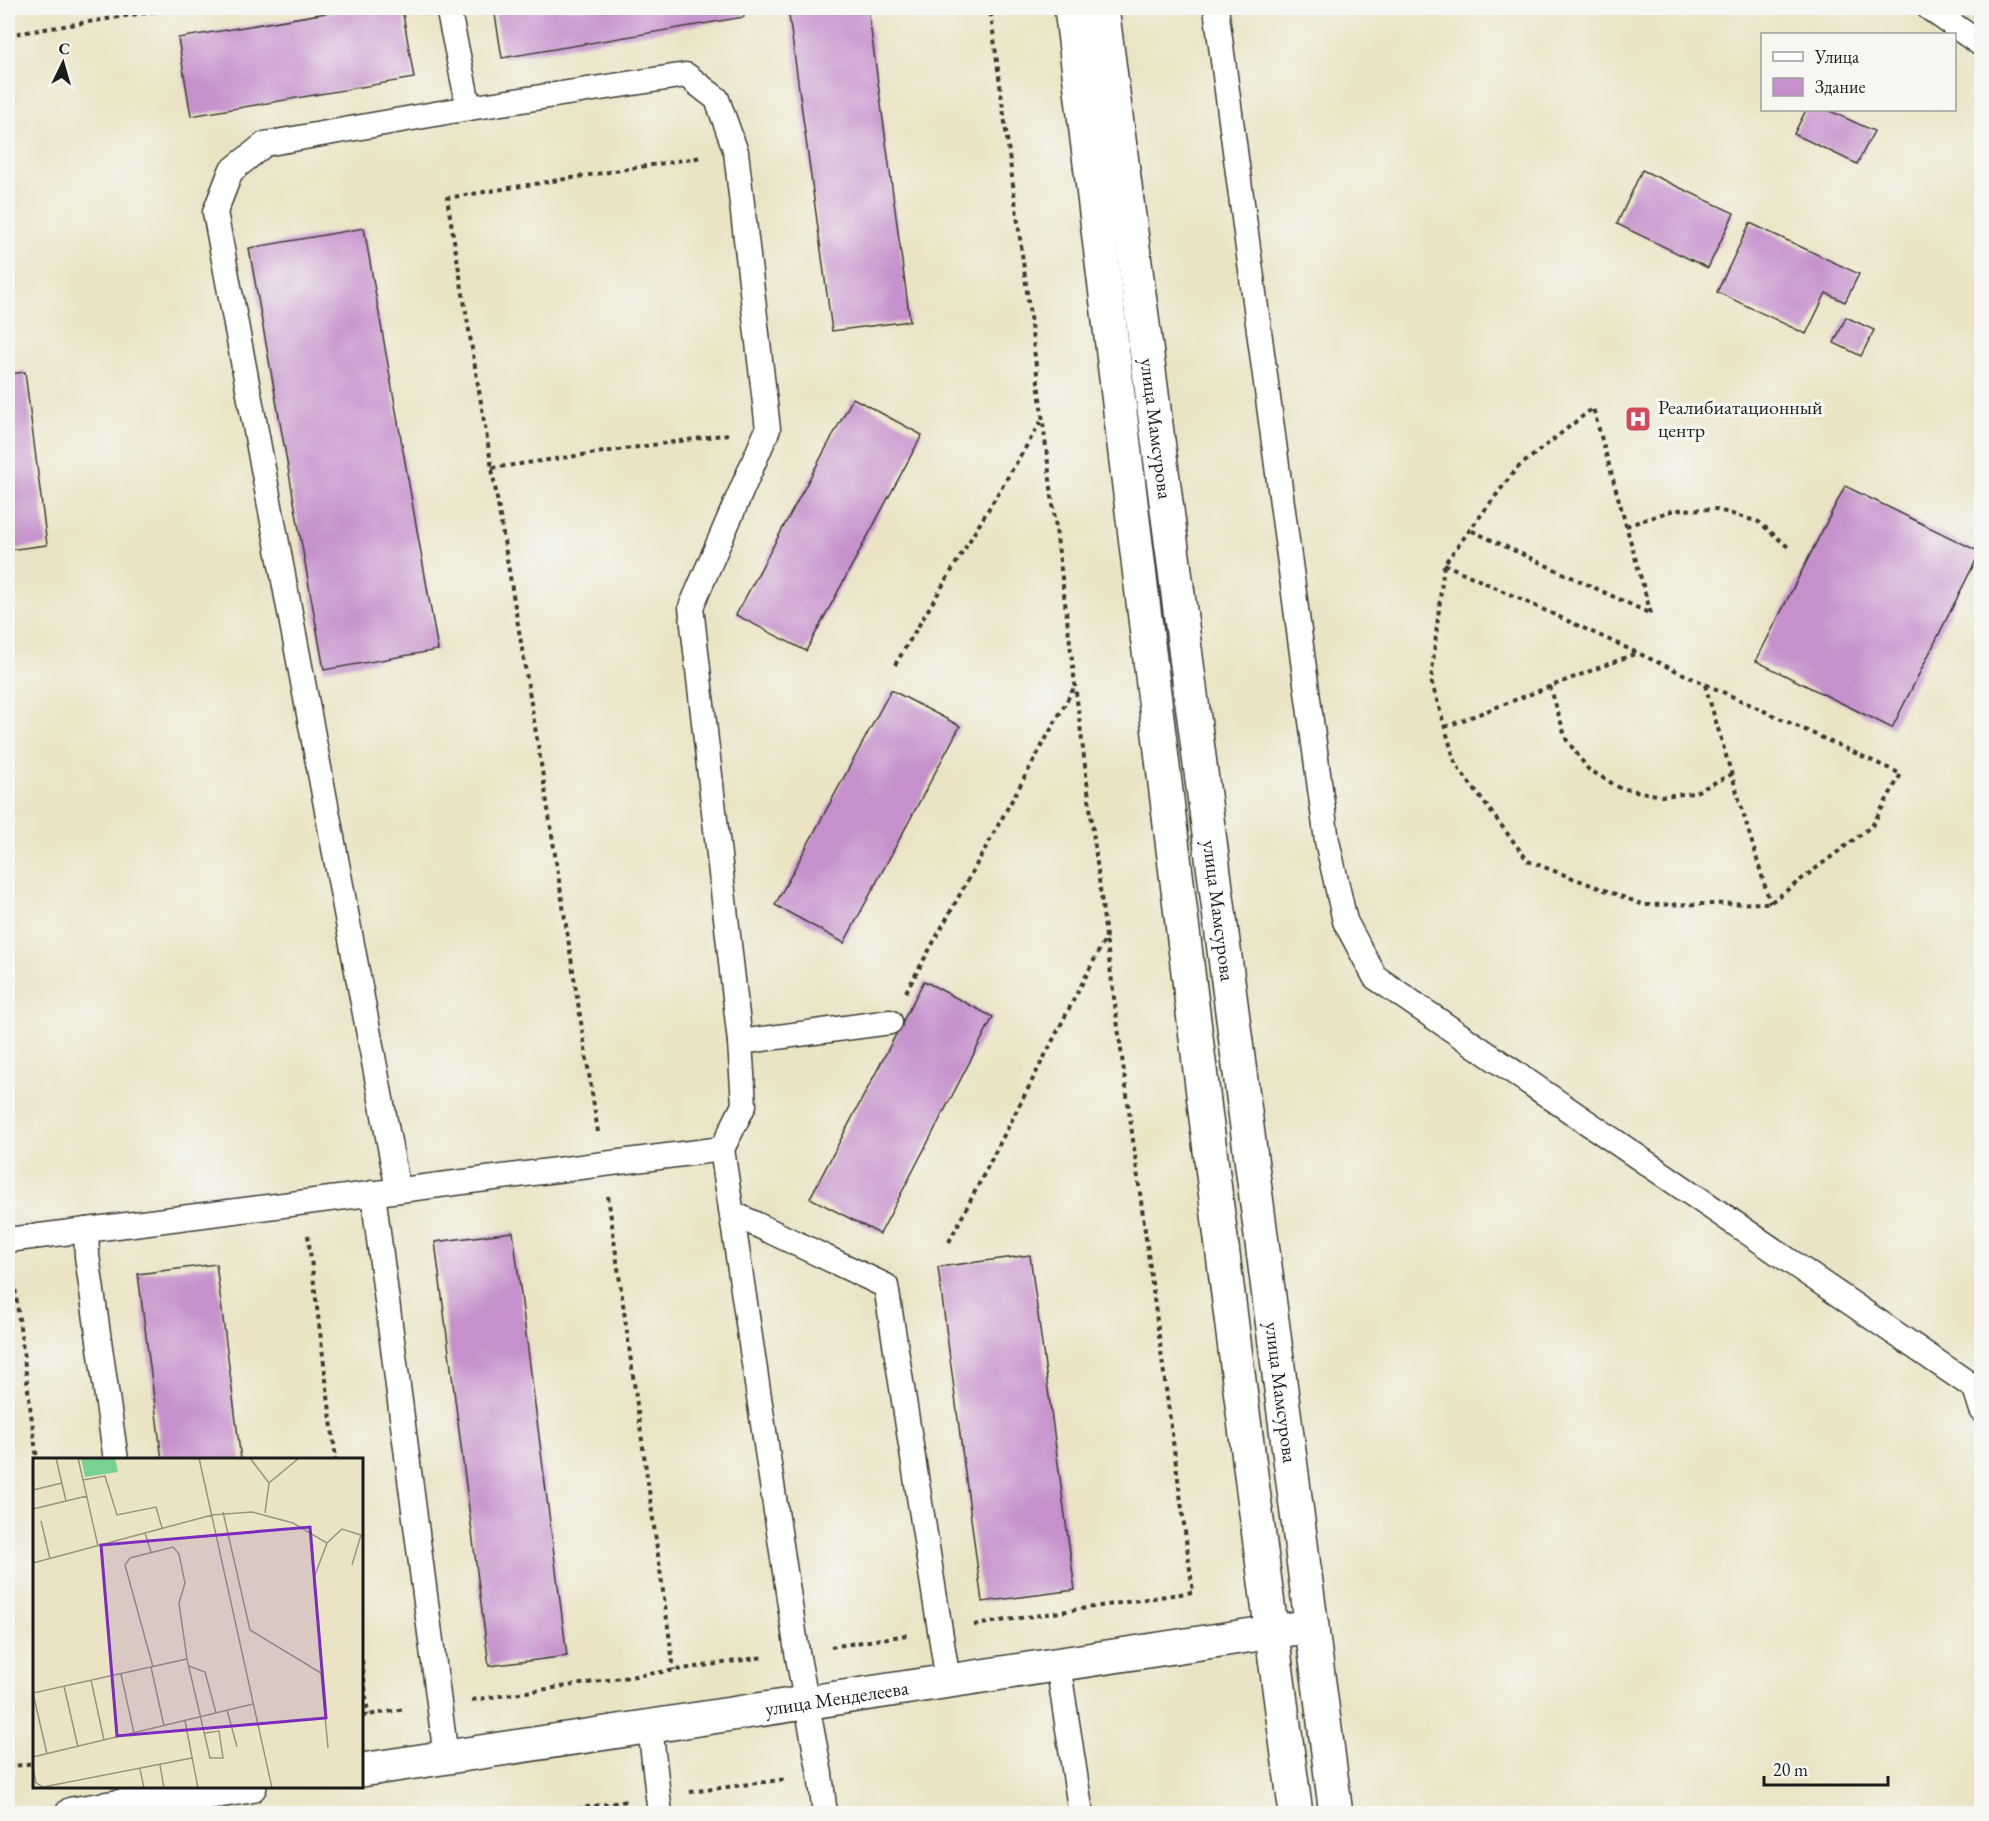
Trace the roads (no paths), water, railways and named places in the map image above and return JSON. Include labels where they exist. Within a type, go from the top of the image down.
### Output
[{"type":"main road","name":"улица Мамсурова","points":[[1071,8],[1271,1632],[1296,1814]]},
{"type":"main road","name":"улица Мамсурова","points":[[1102,8],[1336,1814]]},
{"type":"main road","name":"улица Менделеева","points":[[363,1770],[1312,1626]]},
{"type":"main road","points":[[72,1814],[162,1793],[225,1788]]},
{"type":"lane","points":[[448,8],[469,108]]},
{"type":"lane","points":[[1216,8],[1327,842],[1345,921],[1375,977],[1975,1388],[1982,1410]]},
{"type":"lane","points":[[1929,8],[1982,45]]},
{"type":"lane","points":[[398,1190],[215,212],[231,171],[265,144],[469,108],[686,75],[717,99],[736,152],[768,429],[691,607],[740,1042],[744,1105],[722,1149],[825,1814]]},
{"type":"lane","points":[[740,1042],[890,1022]]},
{"type":"lane","points":[[8,1240],[722,1149]]},
{"type":"lane","points":[[373,1193],[446,1757]]},
{"type":"lane","points":[[732,1213],[886,1286],[948,1681]]},
{"type":"lane","points":[[86,1230],[87,1256],[116,1458]]},
{"type":"lane","points":[[1058,1664],[1081,1814]]},
{"type":"lane","points":[[650,1726],[660,1814]]},
{"type":"place","name":"Реалибиатационный центр","points":[[1638,419]]}]
